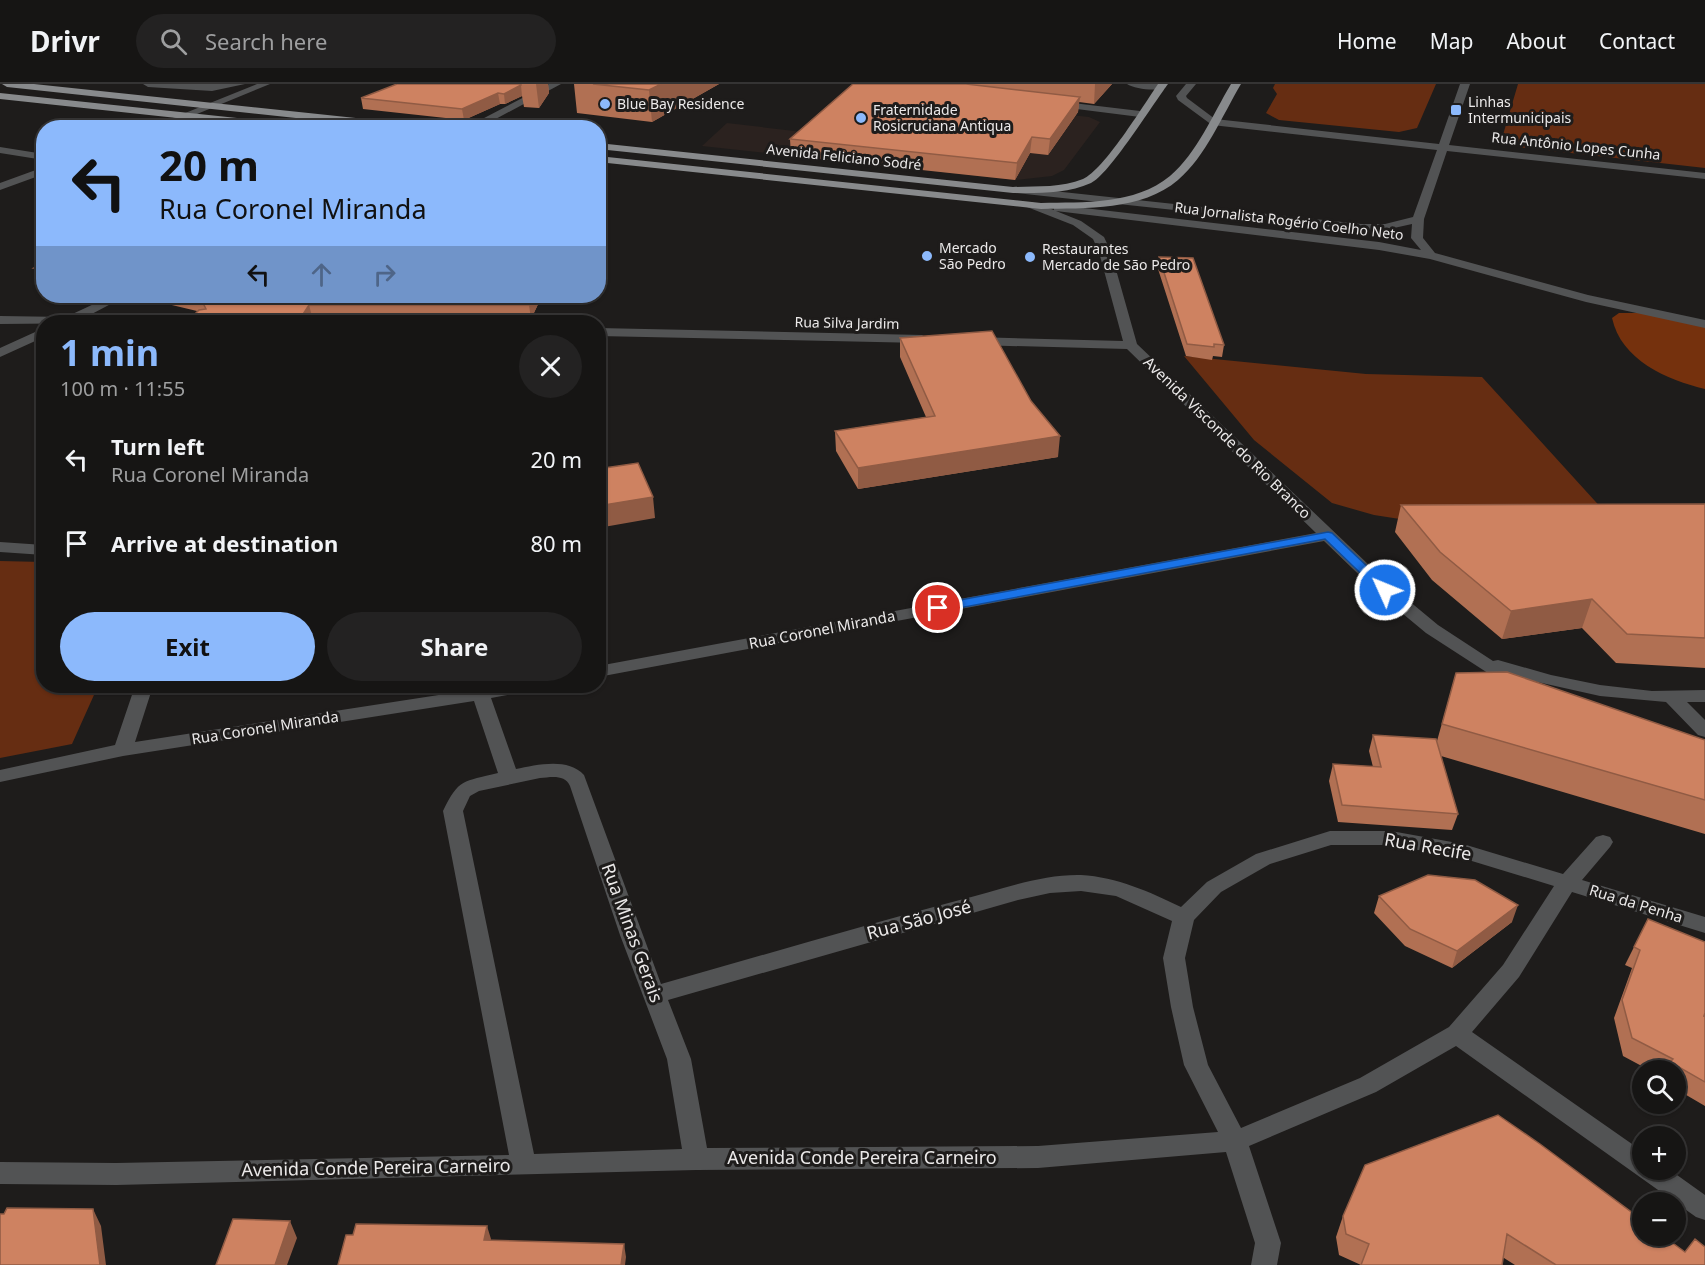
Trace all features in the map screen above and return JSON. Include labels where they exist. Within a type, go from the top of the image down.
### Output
[{"type":"main road","points":[[7,84],[349,120]]},
{"type":"main road","points":[[1036,206],[1113,201],[1155,190],[1174,178],[1183,168],[1236,84]]},
{"type":"main road","points":[[1140,114],[1162,86]]},
{"type":"main road","points":[[0,96],[230,120]]},
{"type":"main road","name":"Avenida Feliciano Sodré","points":[[606,147],[1013,190],[1066,188],[1086,183],[1098,175],[1140,114]]},
{"type":"main road","name":"Avenida Feliciano Sodré","points":[[606,160],[1036,206]]},
{"type":"street","points":[[148,84],[212,88],[240,84]]},
{"type":"street","points":[[172,120],[265,84]]},
{"type":"street","points":[[486,120],[556,84]]},
{"type":"street","points":[[1132,84],[1162,86]]},
{"type":"street","points":[[1191,84],[1181,96],[1183,100],[1212,122]]},
{"type":"street","points":[[1431,256],[1417,238],[1418,219],[1465,84]]},
{"type":"street","points":[[1048,103],[1140,114]]},
{"type":"street","name":"Rua Antônio Lopes Cunha","points":[[1212,122],[1705,176]]},
{"type":"street","points":[[0,150],[36,155]]},
{"type":"street","points":[[0,187],[36,173]]},
{"type":"street","points":[[1013,190],[1368,227],[1385,227],[1418,219]]},
{"type":"street","name":"Rua Jornalista Rogério Coelho Neto","points":[[1036,206],[1345,241],[1431,256],[1586,298],[1705,324]]},
{"type":"street","name":"Avenida Visconde do Rio Branco","points":[[1036,206],[1077,223],[1098,237],[1105,252],[1131,345],[1241,453],[1385,590],[1432,629],[1501,676],[1542,696]]},
{"type":"street","points":[[81,315],[105,303]]},
{"type":"street","points":[[0,320],[36,321]]},
{"type":"street","name":"Rua Silva Jardim","points":[[606,332],[932,340]]},
{"type":"street","points":[[0,352],[36,336]]},
{"type":"street","points":[[955,340],[1131,345]]},
{"type":"street","name":"Rua Coronel Miranda","points":[[606,670],[1328,535]]},
{"type":"street","points":[[0,547],[36,549]]},
{"type":"street","points":[[1474,657],[1561,683],[1613,692],[1672,698],[1705,696]]},
{"type":"street","points":[[123,750],[142,693]]},
{"type":"street","name":"Rua Coronel Miranda","points":[[0,776],[123,750],[492,693]]},
{"type":"street","points":[[481,695],[509,778]]},
{"type":"street","points":[[1672,698],[1705,731]]},
{"type":"street","name":"Rua Minas Gerais","points":[[524,1166],[453,811],[462,792],[473,786],[563,770],[576,777],[679,1059],[696,1158]]},
{"type":"street","name":"Rua Recife","points":[[1184,917],[1214,887],[1263,859],[1330,838],[1391,838],[1463,851],[1568,883]]},
{"type":"street","name":"Avenida Conde Pereira Carneiro","points":[[0,1173],[127,1174],[524,1166],[696,1158],[1038,1157],[1235,1141],[1368,1084],[1456,1034],[1511,971],[1568,883],[1603,842]]},
{"type":"street","name":"Rua São José","points":[[655,995],[934,915],[1046,887],[1080,883],[1112,887],[1184,917]]},
{"type":"street","name":"Rua da Penha","points":[[1568,883],[1705,926]]},
{"type":"street","points":[[1184,917],[1174,958],[1182,1006],[1196,1065],[1235,1141],[1268,1243],[1264,1265]]},
{"type":"street","points":[[1456,1034],[1632,1158]]},
{"type":"street","points":[[1664,1180],[1705,1209]]},
{"type":"shaded area","points":[[1275,84],[1436,84],[1417,128],[1399,132],[1279,120],[1266,113],[1277,94],[1273,88]]},
{"type":"shaded area","points":[[1518,84],[1705,84],[1705,168],[1500,145]]},
{"type":"shaded area","points":[[914,98],[1089,117],[1100,122],[1064,170],[1052,176],[1015,180],[702,146],[727,123],[871,140]]},
{"type":"shaded area","points":[[1619,313],[1653,313],[1705,325],[1705,389],[1661,374],[1635,357],[1617,333],[1612,318]]},
{"type":"shaded area","points":[[1184,356],[1366,374],[1482,377],[1615,523],[1445,526],[1374,515],[1332,503],[1254,440]]},
{"type":"shaded area","points":[[0,561],[36,562],[36,693],[95,693],[72,744],[0,758]]},
{"type":"building","points":[[397,84],[521,85],[504,94],[498,93],[462,109],[361,98]]},
{"type":"building","points":[[593,84],[661,84],[649,90]]},
{"type":"building","points":[[853,84],[966,84],[1080,97],[1050,139],[1032,137],[1017,163],[790,139]]},
{"type":"building","points":[[1159,257],[1193,258],[1224,345],[1214,344],[1214,347],[1187,344]]},
{"type":"building","points":[[206,303],[530,303],[529,305],[309,305],[303,315],[194,315],[199,310],[206,309],[204,305]]},
{"type":"building","points":[[992,331],[1031,401],[1060,436],[858,468],[835,431],[935,416],[900,338]]},
{"type":"building","points":[[638,463],[653,497],[606,505],[606,468]]},
{"type":"building","points":[[1705,504],[1705,638],[1627,634],[1592,599],[1511,611],[1440,552],[1401,505]]},
{"type":"building","points":[[1507,672],[1705,740],[1705,800],[1442,724],[1456,673]]},
{"type":"building","points":[[1373,735],[1436,739],[1458,814],[1342,805],[1333,764],[1381,767]]},
{"type":"building","points":[[1428,875],[1475,880],[1518,905],[1457,951],[1410,929],[1379,896]]},
{"type":"building","points":[[1648,919],[1705,942],[1705,1082],[1686,1071],[1686,1060],[1672,1060],[1632,1038],[1622,1000],[1640,950],[1634,947]]},
{"type":"building","points":[[1498,1115],[1632,1213],[1632,1246],[1677,1246],[1685,1252],[1695,1239],[1705,1247],[1705,1265],[1556,1265],[1507,1234],[1502,1265],[1361,1265],[1369,1244],[1346,1234],[1343,1216],[1365,1165]]},
{"type":"building","points":[[7,1208],[93,1209],[100,1265],[0,1265],[0,1214],[4,1214]]},
{"type":"building","points":[[233,1219],[290,1221],[275,1265],[216,1265]]},
{"type":"building","points":[[356,1224],[487,1226],[484,1240],[624,1244],[621,1265],[338,1265],[346,1235],[353,1235]]},
{"type":"place","name":"Blue Bay Residence","points":[[605,104]]},
{"type":"place","name":"Linhas Intermunicipais","points":[[1456,110]]},
{"type":"place","name":"Fraternidade Rosicruciana Antiqua","points":[[861,118]]},
{"type":"place","name":"Mercado São Pedro","points":[[927,256]]},
{"type":"place","name":"Restaurantes Mercado de São Pedro","points":[[1030,257]]},
{"type":"route","points":[[938,608],[1328,535],[1385,590]]}]
